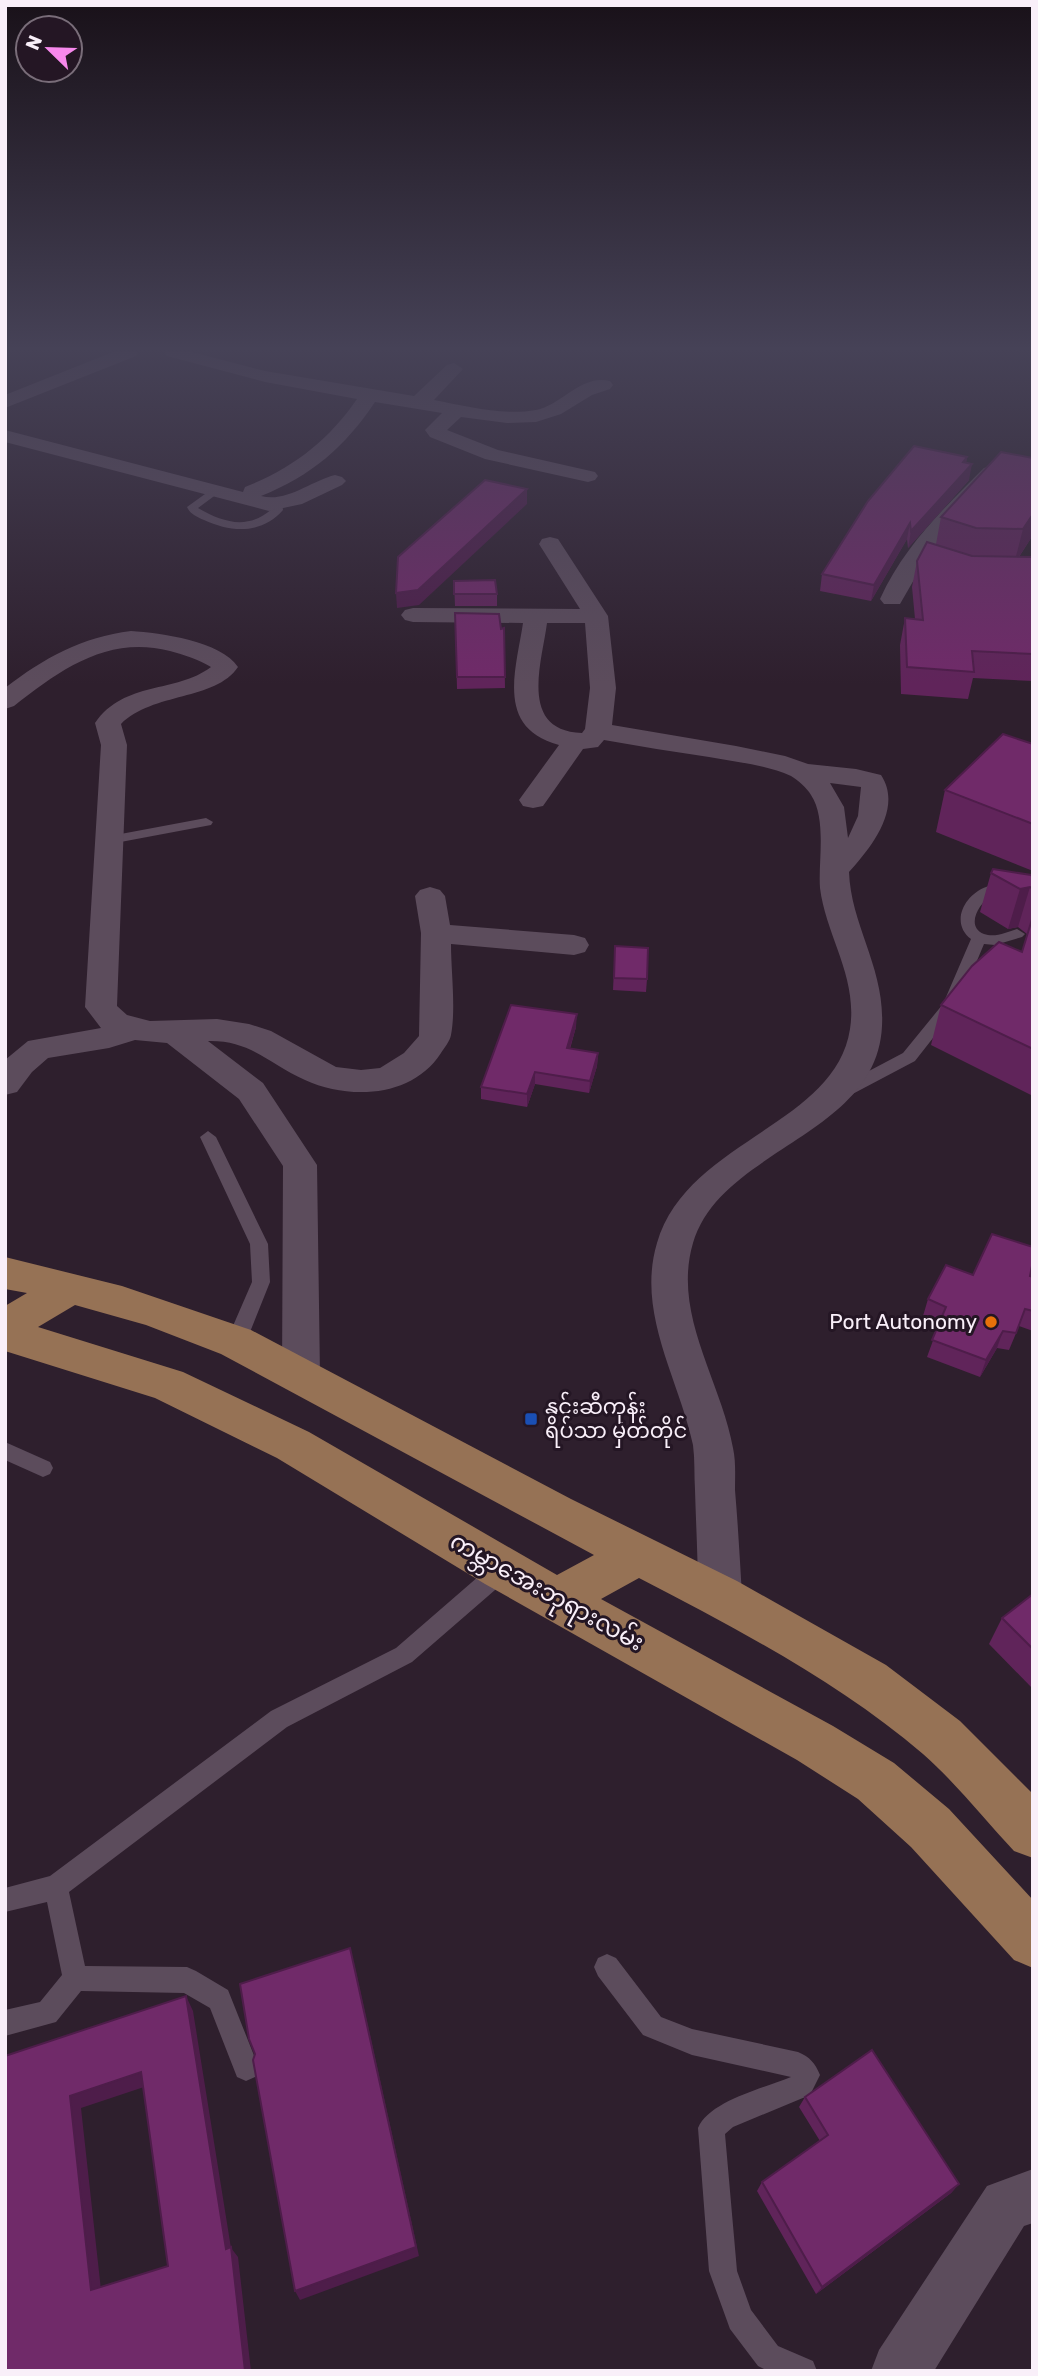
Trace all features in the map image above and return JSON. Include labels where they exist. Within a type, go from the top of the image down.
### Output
[{"type":"main road","points":[[5,1273],[71,1288],[193,1324],[236,1342],[555,1513],[720,1596],[869,1682],[942,1738],[1033,1832]]},
{"type":"main road","points":[[5,1326],[71,1288]]},
{"type":"main road","name":"ကမ္ဘာအေးဘုရားလမ်း","points":[[5,1334],[168,1384],[293,1445],[502,1569],[706,1681],[876,1782],[930,1828],[1033,1941]]},
{"type":"main road","points":[[557,1599],[638,1555]]},
{"type":"street","points":[[108,463],[269,505],[294,499],[335,481]]},
{"type":"street","points":[[240,497],[278,482],[311,463]]},
{"type":"street","points":[[528,463],[588,476]]},
{"type":"street","points":[[892,599],[916,555],[991,472],[1033,481]]},
{"type":"street","points":[[533,800],[586,737],[603,688],[596,616],[550,544]]},
{"type":"street","points":[[916,555],[941,564]]},
{"type":"street","points":[[413,615],[596,616]]},
{"type":"street","points":[[536,617],[524,696],[535,723],[547,732],[736,754],[776,762],[804,772],[871,781],[875,787],[872,816],[860,844],[832,872]]},
{"type":"street","points":[[5,701],[49,666],[104,641],[143,638],[169,642],[218,659],[226,667],[203,680],[129,704],[117,711],[108,723],[114,745],[101,1007],[115,1022],[177,1034],[223,1031],[248,1035],[329,1077],[384,1080],[409,1068],[427,1052],[435,1037],[436,933],[430,895]]},
{"type":"street","points":[[720,1596],[713,1443],[681,1351],[671,1287],[674,1244],[684,1218],[723,1173],[830,1099],[859,1063],[866,1029],[862,974],[837,901],[832,872],[833,818],[830,804],[824,792],[804,772]]},
{"type":"street","points":[[436,933],[574,946]]},
{"type":"street","points":[[5,1039],[39,1049],[108,1037],[138,1028]]},
{"type":"street","points":[[177,1034],[250,1091],[300,1165],[301,1375]]},
{"type":"street","points":[[5,1084],[20,1064],[39,1049]]},
{"type":"street","points":[[900,2371],[1006,2205],[1033,2196]]},
{"type":"lane","points":[[216,491],[199,500],[192,507],[193,510],[211,520],[239,529],[263,522],[274,515],[278,510],[277,503]]},
{"type":"lane","points":[[110,840],[206,822]]},
{"type":"lane","points":[[1017,934],[999,942],[978,940],[967,929],[966,916],[973,901],[988,891],[1004,887],[1025,894]]},
{"type":"lane","points":[[830,1099],[909,1057],[950,1006],[978,940]]},
{"type":"lane","points":[[208,1137],[259,1244],[261,1282],[236,1342]]},
{"type":"lane","points":[[5,1450],[43,1468]]},
{"type":"lane","points":[[5,1900],[56,1887],[279,1719],[404,1655],[502,1569]]},
{"type":"lane","points":[[56,1887],[75,1978]]},
{"type":"lane","points":[[607,1967],[652,2026],[692,2042],[798,2065],[807,2075],[801,2086],[724,2117],[711,2127],[723,2271],[740,2319],[768,2356],[803,2371]]},
{"type":"lane","points":[[5,2022],[47,2013],[75,1978]]},
{"type":"lane","points":[[75,1978],[187,1980],[219,1999],[246,2068]]},
{"type":"building","points":[[900,463],[972,464],[911,531],[910,523],[874,585],[822,574],[868,501]]},
{"type":"building","points":[[991,463],[1033,463],[1033,514],[1023,529],[976,528],[941,517]]},
{"type":"building","points":[[485,480],[527,489],[418,590],[396,593],[398,557]]},
{"type":"building","points":[[927,542],[972,556],[1033,557],[1033,654],[972,651],[974,672],[907,667],[905,618],[923,620],[917,561]]},
{"type":"building","points":[[495,580],[497,594],[454,594],[454,581]]},
{"type":"building","points":[[455,613],[499,614],[501,629],[504,628],[505,677],[457,677]]},
{"type":"building","points":[[1003,734],[1033,744],[1033,824],[945,790]]},
{"type":"building","points":[[993,869],[1031,875],[1033,889],[1020,889],[991,873]]},
{"type":"building","points":[[1033,916],[1033,1049],[941,1005],[972,966],[999,942],[1022,952]]},
{"type":"building","points":[[615,946],[648,948],[647,979],[614,978]]},
{"type":"building","points":[[511,1005],[577,1014],[567,1048],[598,1053],[590,1081],[535,1072],[527,1094],[481,1087]]},
{"type":"building","points":[[992,1234],[1033,1247],[1030,1276],[1033,1277],[1033,1311],[1025,1309],[1016,1333],[1003,1331],[986,1360],[932,1340],[946,1307],[928,1299],[946,1265],[973,1275]]},
{"type":"building","points":[[1033,1594],[1033,1649],[1002,1618]]},
{"type":"building","points":[[350,1948],[416,2247],[295,2291],[253,2060],[255,2054],[249,2039],[240,1984]]},
{"type":"building","points":[[186,1996],[226,2249],[231,2247],[245,2371],[5,2371],[5,2056]],"holes":[[[141,2072],[168,2266],[91,2290],[70,2096]]]},
{"type":"building","points":[[872,2050],[959,2184],[822,2287],[762,2182],[828,2135],[805,2097]]},
{"type":"place","name":"Port Autonomy","points":[[991,1322]]},
{"type":"place","name":"နှင်းဆီကုန်း ရိပ်သာ မှတ်တိုင်","points":[[531,1419]]}]
